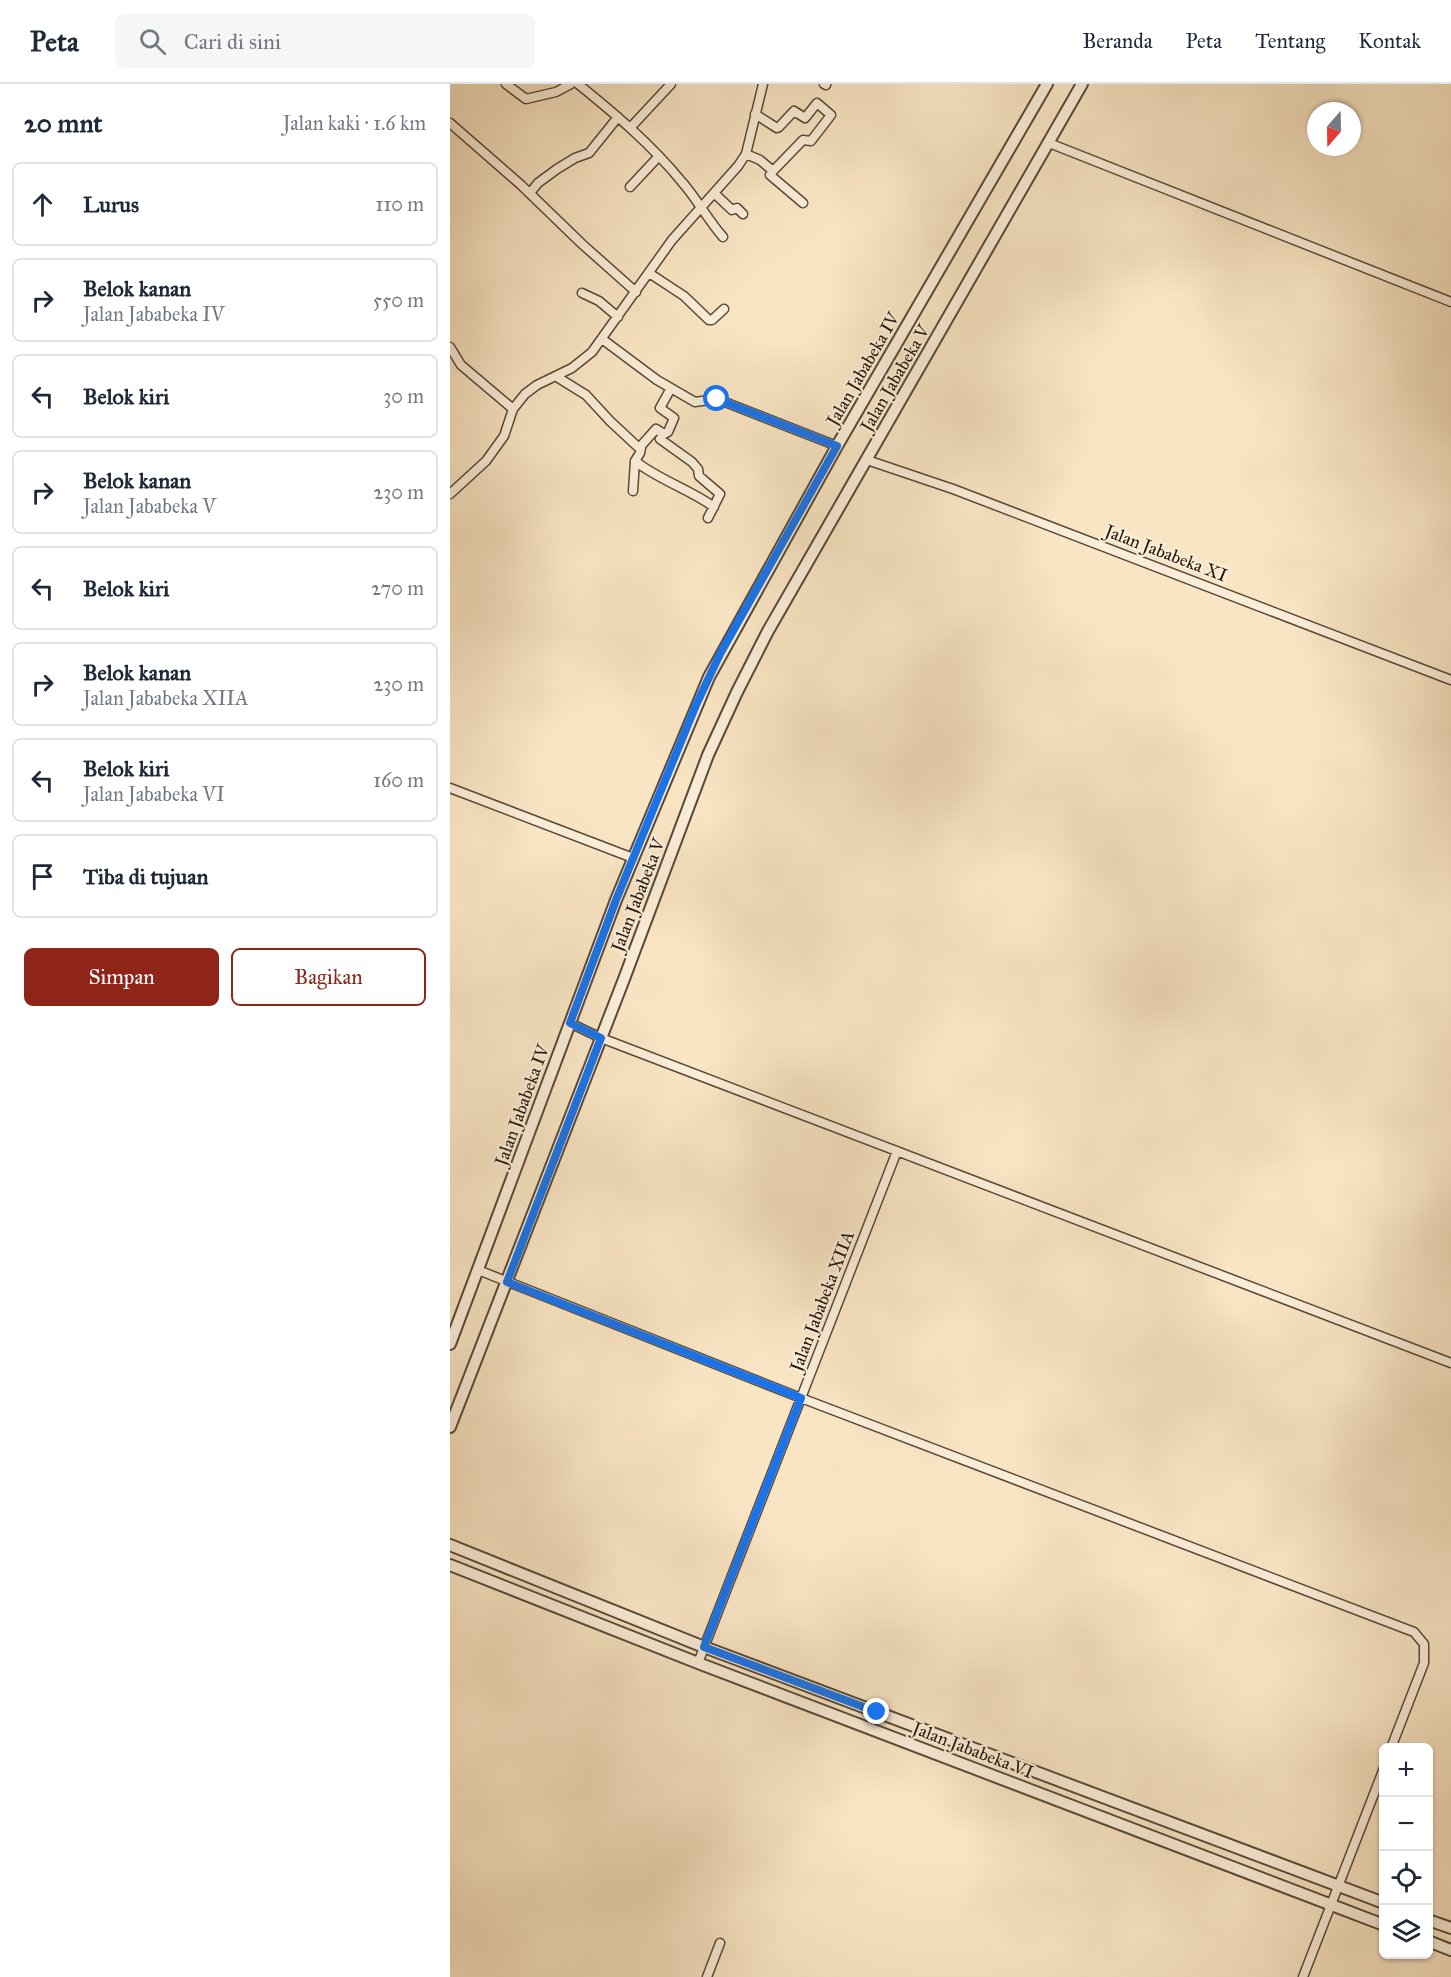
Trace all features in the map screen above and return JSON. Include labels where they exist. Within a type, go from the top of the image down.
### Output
[{"type":"street","points":[[506,84],[526,99],[556,92],[571,84]]},
{"type":"street","points":[[578,84],[631,128],[659,156],[692,193],[700,208],[723,237]]},
{"type":"street","points":[[631,128],[671,84]]},
{"type":"street","points":[[450,494],[486,461],[504,436],[513,409],[530,389],[581,362],[602,339],[672,240],[734,171],[746,154],[763,84]]},
{"type":"street","name":"Jalan Jababeka IV","points":[[450,1344],[633,858],[709,677],[837,446],[896,348],[1047,84]]},
{"type":"street","name":"Jalan Jababeka V","points":[[450,1427],[725,716],[768,631],[1082,84]]},
{"type":"street","points":[[755,114],[777,128],[780,128],[794,111],[805,118],[816,103],[831,115],[811,141],[803,140],[770,176],[803,203]]},
{"type":"street","points":[[530,193],[538,183],[557,169],[589,153],[618,117]]},
{"type":"street","points":[[450,123],[530,193],[636,292]]},
{"type":"street","points":[[1049,143],[1451,302]]},
{"type":"street","points":[[746,154],[760,160],[773,171]]},
{"type":"street","points":[[630,187],[659,156]]},
{"type":"street","points":[[714,193],[732,210],[737,208],[743,214]]},
{"type":"street","points":[[649,273],[684,296],[709,320],[724,309]]},
{"type":"street","points":[[582,293],[599,301],[618,317]]},
{"type":"street","points":[[602,339],[657,380],[697,403],[717,399],[837,446]]},
{"type":"street","points":[[450,346],[461,366],[513,409]]},
{"type":"street","points":[[557,376],[586,395],[637,448],[640,448]]},
{"type":"street","points":[[671,388],[660,408],[674,420],[668,432],[660,439],[692,462],[698,469],[699,476],[720,493],[708,518]]},
{"type":"street","points":[[633,491],[635,461],[640,448],[656,429],[664,434]]},
{"type":"street","name":"Jalan Jababeka XI","points":[[867,460],[953,489],[1451,680]]},
{"type":"street","points":[[635,461],[659,478],[694,494],[714,507]]},
{"type":"street","points":[[450,788],[633,858]]},
{"type":"street","points":[[570,1023],[601,1038],[1451,1363]]},
{"type":"street","name":"Jalan Jababeka XIIA","points":[[698,1663],[897,1151]]},
{"type":"street","points":[[478,1270],[801,1398],[1414,1632],[1424,1644],[1424,1663],[1393,1743]]},
{"type":"street","name":"Jalan Jababeka VI","points":[[450,1545],[704,1647],[1379,1901]]},
{"type":"street","name":"Jalan Jababeka VI","points":[[450,1565],[698,1663],[1379,1924]]},
{"type":"street","points":[[1303,1977],[1379,1778]]},
{"type":"street","points":[[1433,1922],[1451,1928]]},
{"type":"street","points":[[707,1977],[720,1943]]},
{"type":"street","points":[[1433,1943],[1451,1950]]},
{"type":"route","points":[[717,399],[837,446],[709,677],[657,797],[616,900],[570,1023],[601,1038],[507,1282],[801,1398],[704,1647],[877,1712]]}]
